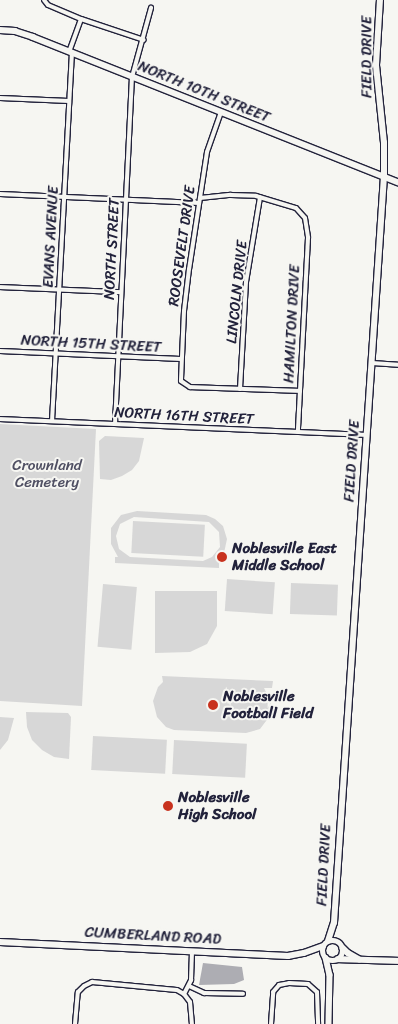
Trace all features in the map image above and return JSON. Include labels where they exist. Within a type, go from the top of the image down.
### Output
[{"type":"street","points":[[44,0],[48,5],[82,19],[144,40]]},
{"type":"street","name":"FIELD DRIVE","points":[[334,923],[384,176],[384,143],[376,65],[380,0]]},
{"type":"street","name":"NORTH STREET","points":[[114,424],[132,76],[144,40],[151,8]]},
{"type":"street","name":"EVANS AVENUE","points":[[52,421],[71,53],[82,19]]},
{"type":"street","name":"NORTH 10TH STREET","points":[[0,30],[22,33],[398,182]]},
{"type":"street","points":[[0,98],[70,101]]},
{"type":"street","name":"ROOSEVELT DRIVE","points":[[221,112],[207,152],[184,311],[181,378],[184,385],[190,387],[240,390]]},
{"type":"street","points":[[0,194],[126,200],[200,201],[239,194],[260,197]]},
{"type":"street","name":"HAMILTON DRIVE","points":[[260,197],[296,208],[305,218],[308,238],[298,432]]},
{"type":"street","name":"LINCOLN DRIVE","points":[[240,390],[246,282],[260,197]]},
{"type":"street","points":[[0,287],[121,292]]},
{"type":"street","name":"NORTH 15TH STREET","points":[[0,351],[181,359]]},
{"type":"street","points":[[372,363],[398,365]]},
{"type":"street","points":[[240,390],[300,392]]},
{"type":"street","name":"NORTH 16TH STREET","points":[[0,419],[366,435]]},
{"type":"street","points":[[329,1024],[330,975],[323,946],[328,941],[334,923]]},
{"type":"street","points":[[334,923],[338,942],[348,953],[359,959]]},
{"type":"street","points":[[328,941],[338,942]]},
{"type":"street","name":"CUMBERLAND ROAD","points":[[0,942],[288,956],[304,953],[323,946]]},
{"type":"street","points":[[330,975],[336,960],[342,954],[343,948]]},
{"type":"street","points":[[184,994],[189,986],[192,951]]},
{"type":"street","name":"CUMBERLAND ROAD","points":[[304,953],[325,957]]},
{"type":"street","points":[[325,957],[336,960],[398,961]]},
{"type":"street","points":[[270,1024],[273,992],[279,985],[289,983],[308,984],[317,992],[318,1024]]},
{"type":"street","points":[[75,1024],[76,997],[78,992],[87,984],[173,989],[184,994],[191,1006],[192,1024]]},
{"type":"street","points":[[189,986],[204,993],[243,994]]},
{"type":"green space","name":"Crownland Cemetery","points":[[0,424],[96,429],[82,706],[0,701]]},
{"type":"green space","points":[[105,436],[144,438],[139,461],[132,470],[111,480],[100,479],[99,441]]},
{"type":"green space","points":[[137,511],[206,515],[215,519],[223,526],[227,539],[224,553],[217,561],[219,562],[219,568],[115,563],[115,557],[118,557],[111,544],[111,528],[121,515]],"holes":[[[134,517],[209,522],[219,532],[220,547],[212,557],[203,561],[130,557],[119,549],[116,536],[120,524]]]},
{"type":"green space","points":[[133,521],[205,525],[203,557],[131,553]]},
{"type":"green space","points":[[227,579],[275,582],[273,614],[225,611]]},
{"type":"green space","points":[[291,583],[338,585],[337,616],[290,614]]},
{"type":"green space","points":[[103,584],[137,587],[131,650],[98,647]]},
{"type":"green space","points":[[155,591],[217,591],[217,626],[207,644],[190,652],[155,653]]},
{"type":"green space","points":[[162,676],[273,681],[272,688],[264,688],[271,702],[269,717],[260,729],[246,733],[174,730],[166,727],[157,717],[153,701],[158,687],[163,682]]},
{"type":"green space","points":[[26,712],[68,713],[71,717],[69,759],[54,757],[42,750],[32,740],[27,727]]},
{"type":"green space","points":[[0,717],[14,718],[8,740],[0,750]]},
{"type":"green space","points":[[93,736],[167,740],[165,774],[91,770]]},
{"type":"green space","points":[[174,740],[247,744],[245,778],[172,774]]},
{"type":"shaded area","points":[[203,963],[242,967],[244,980],[234,984],[199,985]]},
{"type":"place","name":"Noblesville East Middle School","points":[[222,557]]},
{"type":"place","name":"Noblesville Football Field","points":[[213,705]]},
{"type":"place","name":"Noblesville High School","points":[[168,806]]}]
